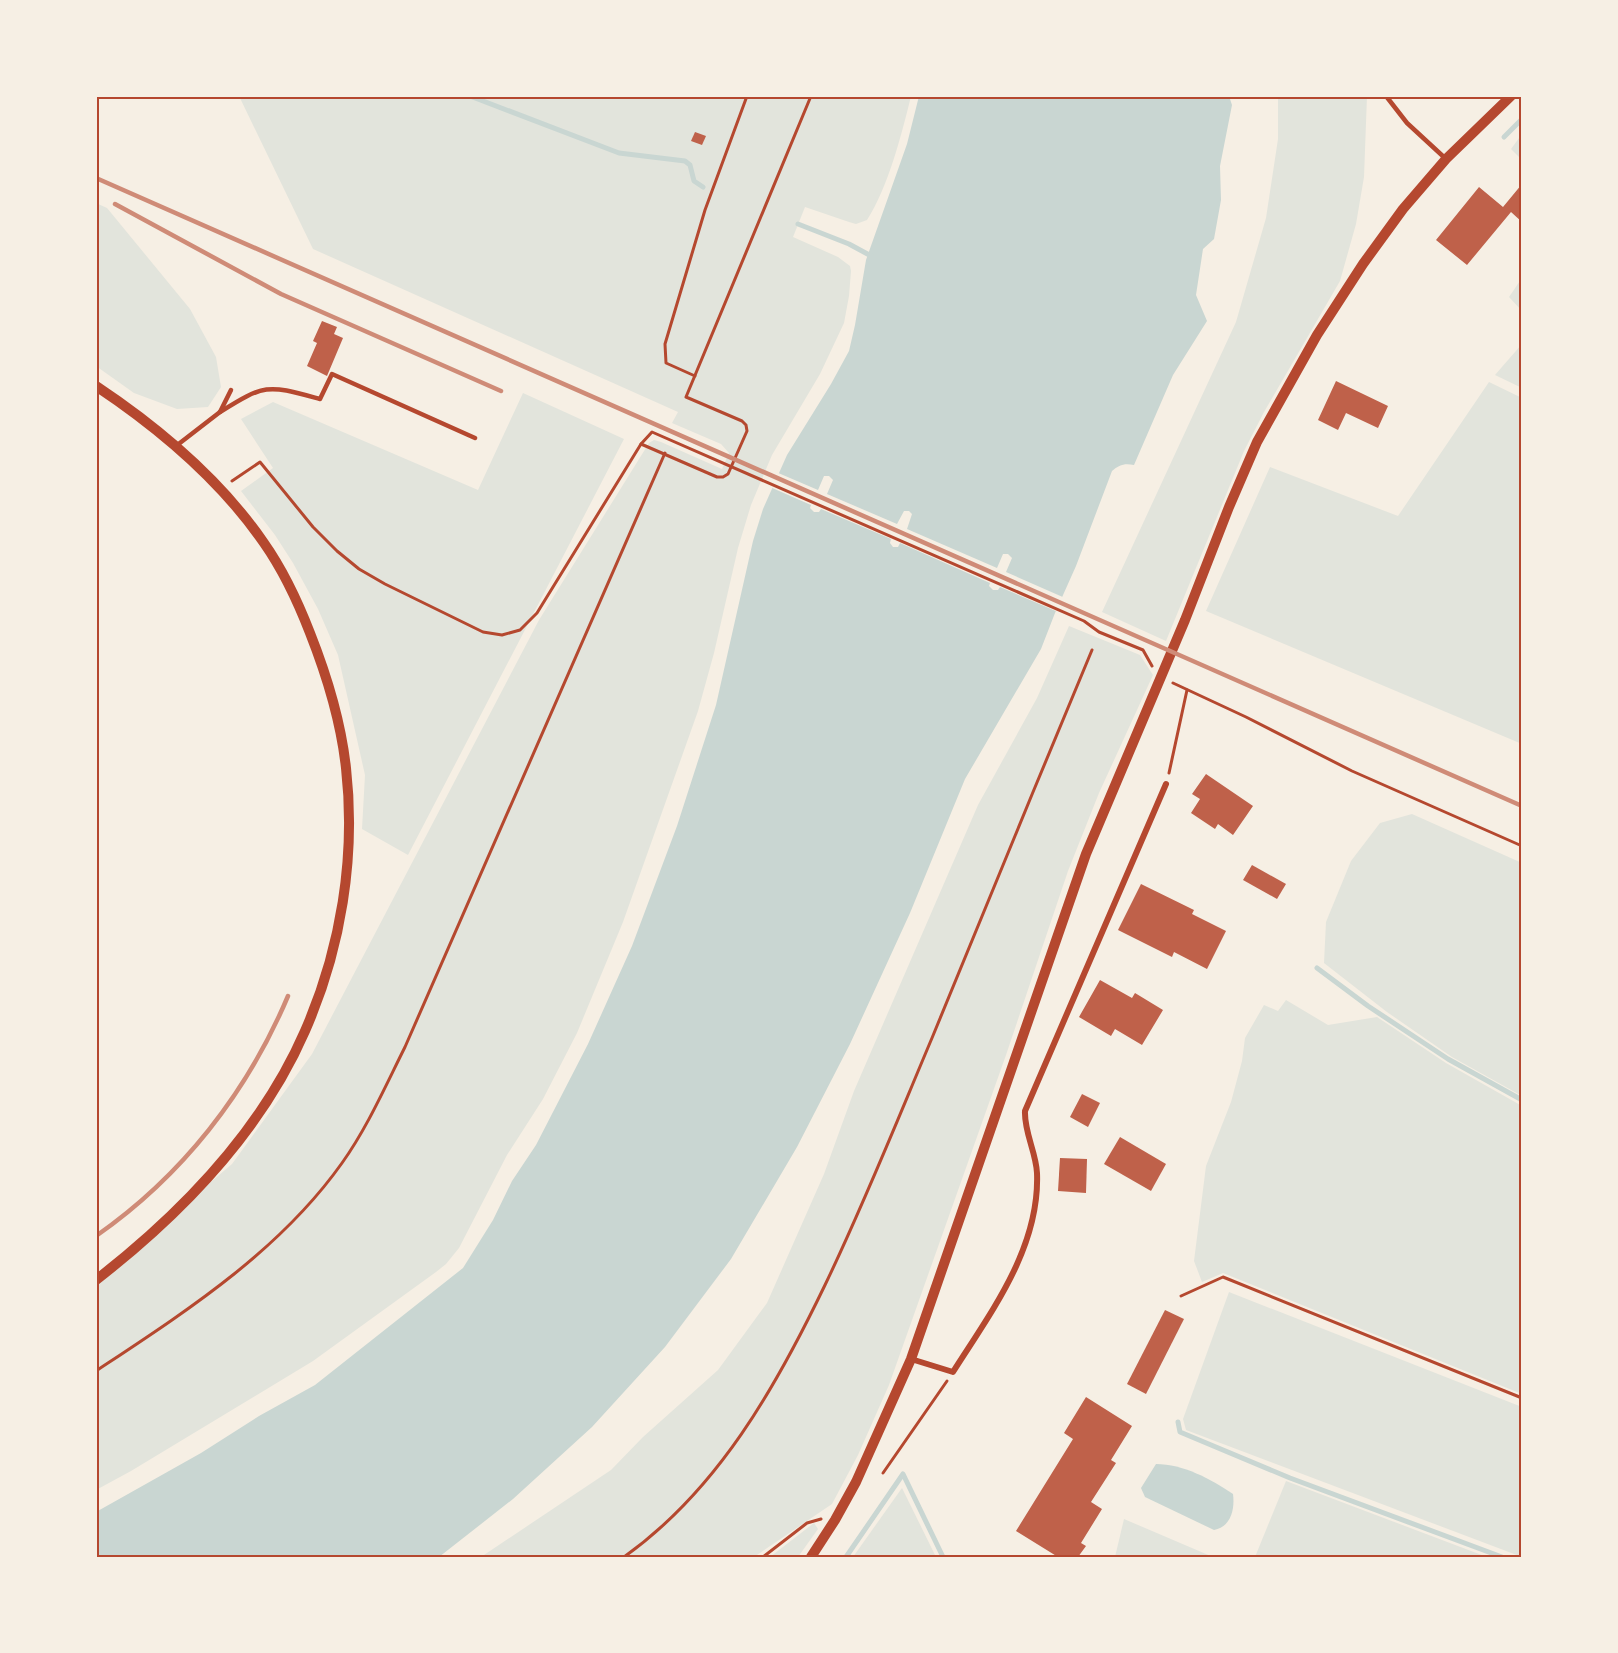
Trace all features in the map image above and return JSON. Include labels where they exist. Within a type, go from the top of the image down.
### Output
[{"type":"street","points":[[811,1557],[856,1482],[911,1359],[1086,854],[1185,620],[1243,473],[1272,412],[1343,294],[1403,209],[1446,159],[1511,96]]},
{"type":"street","points":[[96,386],[130,409],[176,447],[221,489],[264,543],[281,570],[304,616],[336,713],[346,768],[349,841],[343,905],[335,943],[321,989],[304,1032],[283,1073],[255,1118],[224,1159],[168,1217],[96,1280]]},
{"type":"street","points":[[911,1359],[953,1372],[1003,1292],[1024,1247],[1032,1223],[1037,1172],[1025,1121],[1025,1111],[1166,784]]},
{"type":"lane","points":[[1386,96],[1407,123],[1446,159]]},
{"type":"lane","points":[[176,447],[220,412],[251,393],[269,388],[283,389],[320,399],[332,374],[475,438]]},
{"type":"lane","points":[[220,412],[231,390]]},
{"type":"path","points":[[695,376],[666,363],[665,344],[705,210],[747,96]]},
{"type":"path","points":[[641,444],[717,477],[728,474],[747,431],[747,425],[686,397],[811,96]]},
{"type":"path","points":[[221,489],[260,462],[313,527],[359,569],[483,632],[502,635],[520,630],[537,613],[641,444],[652,432],[1084,621],[1099,633],[1143,650]]},
{"type":"path","points":[[96,1371],[220,1285],[284,1230],[315,1198],[342,1162],[376,1106],[405,1047],[665,453]]},
{"type":"path","points":[[624,1557],[678,1511],[716,1469],[751,1421],[810,1317],[867,1194],[1092,650]]},
{"type":"path","points":[[1166,784],[1174,757],[1187,690],[1229,708],[1352,771],[1522,846]]},
{"type":"path","points":[[1181,1296],[1223,1277],[1522,1398]]},
{"type":"path","points":[[883,1473],[953,1372]]},
{"type":"path","points":[[763,1557],[807,1523],[825,1518],[835,1520]]},
{"type":"shaded area","points":[[239,96],[911,96],[888,176],[867,220],[856,224],[805,207],[793,237],[838,257],[850,266],[849,296],[844,323],[820,374],[772,455],[751,505],[738,548],[698,711],[623,922],[577,1033],[543,1099],[507,1155],[459,1248],[436,1272],[313,1361],[96,1490],[96,1280],[232,1164],[312,1054],[539,620],[649,443],[654,440],[661,442],[722,469],[729,453],[721,444],[672,423],[678,412],[313,249]]},
{"type":"shaded area","points":[[919,96],[1229,96],[1232,105],[1220,166],[1221,200],[1214,239],[1203,249],[1196,295],[1207,321],[1173,375],[1134,465],[1122,465],[1112,471],[1041,649],[965,779],[910,913],[850,1044],[797,1147],[731,1259],[665,1347],[592,1427],[513,1499],[439,1557],[96,1557],[96,1512],[315,1385],[463,1268],[493,1220],[512,1181],[536,1145],[588,1044],[632,946],[677,826],[716,705],[753,541],[763,509],[787,455],[849,351],[866,260],[907,144]]},
{"type":"shaded area","points":[[1278,96],[1367,96],[1364,177],[1356,224],[1340,281],[1244,451],[1166,641],[1102,612],[1236,322],[1266,218],[1278,139]]},
{"type":"shaded area","points":[[1522,134],[1522,160],[1511,149]]},
{"type":"shaded area","points":[[96,203],[107,208],[190,309],[216,357],[221,387],[208,407],[177,409],[134,393],[96,366]]},
{"type":"shaded area","points":[[1522,278],[1522,311],[1509,297]]},
{"type":"shaded area","points":[[1522,344],[1522,388],[1495,375]]},
{"type":"shaded area","points":[[1489,382],[1522,398],[1522,744],[1206,611],[1270,467],[1398,516]]},
{"type":"shaded area","points":[[523,393],[624,439],[408,855],[362,829],[365,775],[338,655],[318,609],[293,563],[275,535],[241,491],[273,468],[241,419],[273,402],[478,490]]},
{"type":"shaded area","points":[[1069,626],[1140,655],[1153,675],[1099,793],[1068,871],[1006,1055],[889,1385],[858,1455],[832,1504],[754,1557],[481,1557],[611,1470],[643,1437],[718,1370],[767,1303],[824,1174],[854,1091],[978,805],[1037,698]]},
{"type":"shaded area","points":[[1412,814],[1522,863],[1522,1096],[1452,1057],[1387,1012],[1324,963],[1326,922],[1351,861],[1380,823]]},
{"type":"shaded area","points":[[1286,1000],[1328,1025],[1377,1017],[1446,1063],[1522,1106],[1522,1394],[1223,1273],[1202,1282],[1194,1261],[1206,1166],[1231,1102],[1242,1061],[1245,1038],[1264,1005],[1278,1011]]},
{"type":"shaded area","points":[[1229,1292],[1522,1407],[1522,1557],[1186,1430],[1183,1419]]},
{"type":"shaded area","points":[[1156,1464],[1196,1473],[1233,1494],[1233,1506],[1228,1521],[1214,1530],[1145,1497],[1141,1488]]},
{"type":"shaded area","points":[[1286,1481],[1487,1557],[1255,1557]]},
{"type":"shaded area","points":[[902,1488],[936,1557],[853,1557]]},
{"type":"shaded area","points":[[1124,1519],[1213,1557],[1115,1557]]},
{"type":"shaded area","points":[[814,1523],[818,1529],[798,1557],[770,1557]]},
{"type":"pier","points":[[776,472],[818,490],[824,476],[829,476],[833,480],[827,494],[897,524],[904,511],[909,511],[912,514],[907,529],[997,568],[1003,554],[1008,554],[1012,558],[1006,572],[1065,598],[1058,612],[1000,587],[998,590],[993,590],[989,586],[990,583],[900,543],[898,547],[893,547],[890,543],[891,539],[821,509],[819,512],[814,512],[810,508],[811,505],[770,487]]},
{"type":"building","points":[[695,132],[706,136],[702,145],[691,141]]},
{"type":"building","points":[[1522,184],[1522,222],[1511,212],[1467,265],[1436,240],[1479,187],[1503,207]]},
{"type":"building","points":[[322,321],[337,327],[334,334],[343,338],[327,376],[307,366],[317,343],[313,341]]},
{"type":"building","points":[[1336,381],[1388,406],[1378,428],[1346,413],[1338,430],[1318,420]]},
{"type":"building","points":[[1206,774],[1253,806],[1233,835],[1218,824],[1215,829],[1191,813],[1200,799],[1192,794]]},
{"type":"building","points":[[1252,865],[1286,884],[1277,899],[1243,880]]},
{"type":"building","points":[[1141,884],[1194,910],[1192,914],[1226,931],[1207,969],[1174,952],[1172,957],[1118,930]]},
{"type":"building","points":[[1100,980],[1132,998],[1135,993],[1163,1010],[1142,1045],[1115,1029],[1111,1036],[1079,1017]]},
{"type":"building","points":[[1082,1094],[1100,1103],[1088,1127],[1070,1117]]},
{"type":"building","points":[[1120,1137],[1166,1164],[1151,1191],[1104,1164]]},
{"type":"building","points":[[1060,1158],[1087,1159],[1086,1193],[1058,1191]]},
{"type":"building","points":[[1165,1310],[1184,1319],[1146,1394],[1127,1384]]},
{"type":"building","points":[[1086,1397],[1132,1426],[1111,1460],[1116,1463],[1091,1502],[1102,1509],[1081,1543],[1086,1546],[1078,1557],[1058,1557],[1016,1531],[1073,1439],[1064,1433]]},
{"type":"waterway","points":[[470,96],[619,153],[685,161],[690,165],[694,181],[703,187]]},
{"type":"waterway","points":[[1504,137],[1522,119]]},
{"type":"waterway","points":[[798,224],[849,244],[873,257]]},
{"type":"waterway","points":[[1317,968],[1368,1006],[1448,1059],[1522,1100]]},
{"type":"waterway","points":[[1178,1422],[1180,1432],[1290,1478],[1502,1557]]},
{"type":"waterway","points":[[846,1557],[903,1474],[943,1557]]},
{"type":"railway","points":[[96,178],[1522,806]]},
{"type":"railway","points":[[115,204],[281,294],[501,391]]},
{"type":"railway","points":[[96,1236],[157,1187],[209,1130],[253,1066],[288,996]]}]
